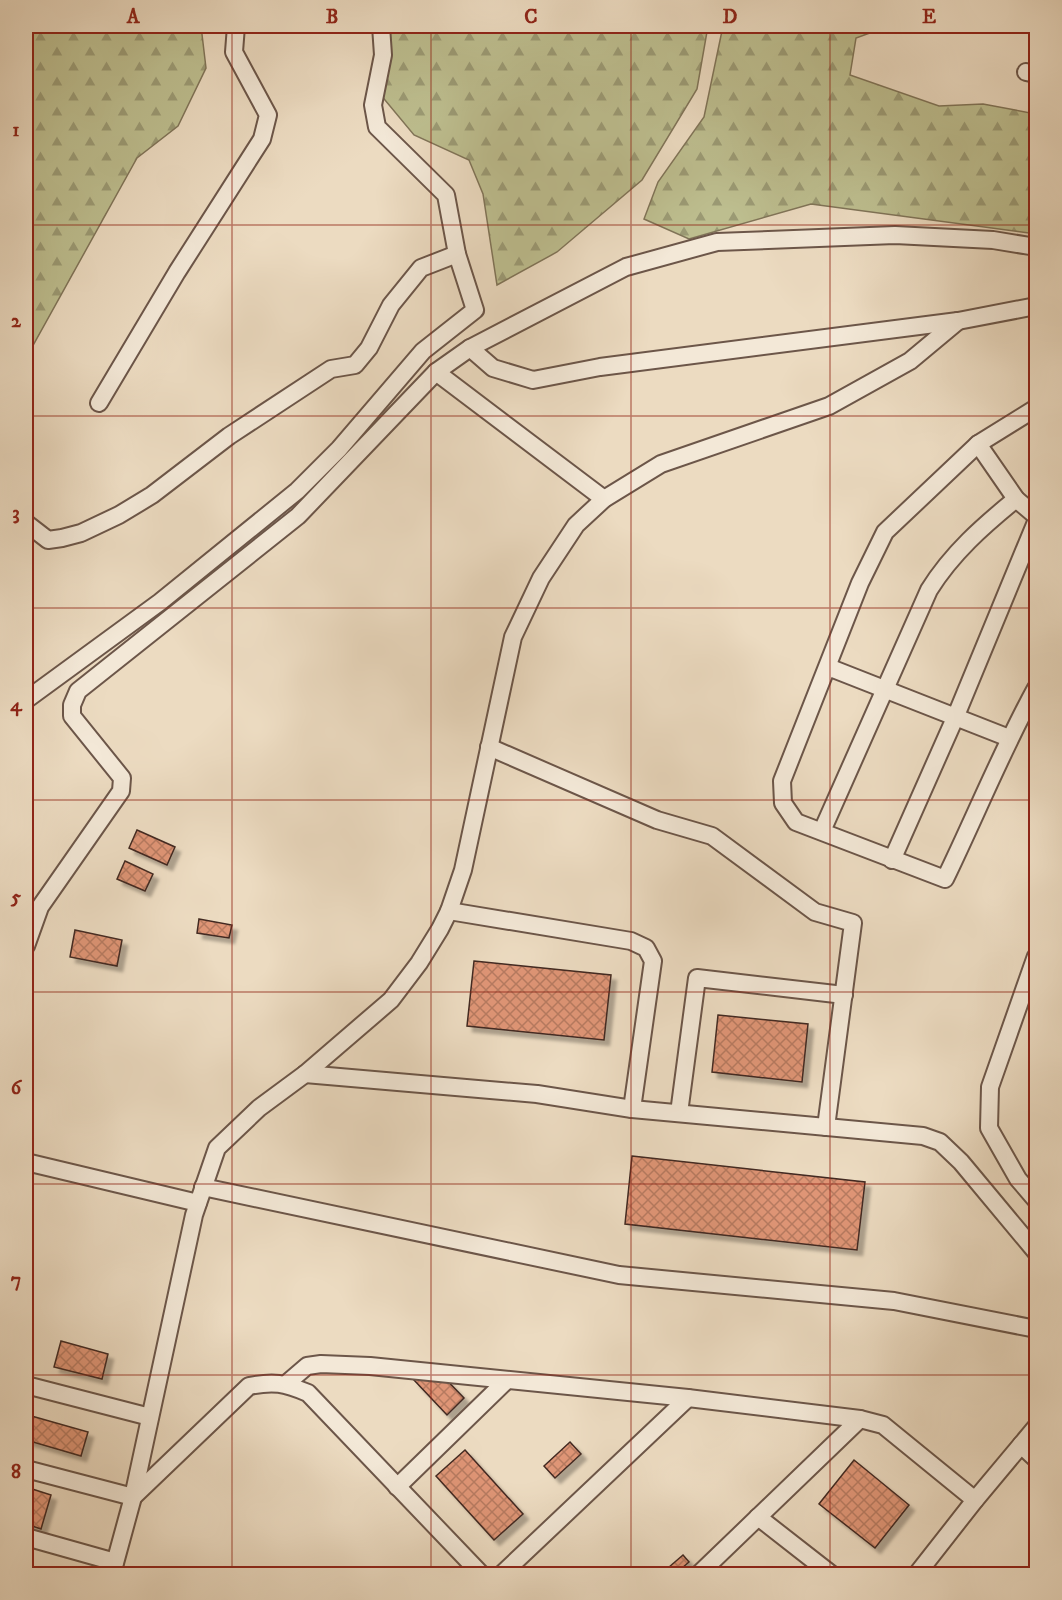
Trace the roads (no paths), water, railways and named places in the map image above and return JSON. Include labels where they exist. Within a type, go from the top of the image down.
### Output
[{"type":"street","points":[[99,403],[177,272],[262,139],[267,115],[234,52],[236,26]]},
{"type":"street","points":[[26,700],[160,602],[297,491],[339,449],[423,351],[475,310],[457,254],[446,195],[377,127],[373,105],[383,55],[381,26]]},
{"type":"street","points":[[26,946],[40,907],[121,791],[122,778],[72,716],[72,705],[78,691],[298,516],[436,372],[470,348],[626,267],[717,242],[895,235],[993,240],[1036,247]]},
{"type":"street","points":[[26,522],[48,540],[62,538],[81,533],[152,495],[230,436],[331,369],[355,365],[369,348],[391,305],[421,268],[457,254]]},
{"type":"street","points":[[470,348],[493,368],[532,380],[600,367],[958,321],[1036,306]]},
{"type":"street","points":[[26,1537],[114,1568],[133,1497],[201,1195],[217,1148],[259,1108],[304,1074],[391,1000],[419,963],[449,911],[463,870],[513,637],[541,578],[576,525],[604,499],[661,464],[829,406],[910,361],[958,321]]},
{"type":"street","points":[[436,372],[604,499]]},
{"type":"street","points":[[1036,408],[978,444],[885,532],[860,583],[783,781],[783,803],[796,822],[945,879],[977,813],[1009,738],[1036,688]]},
{"type":"street","points":[[978,444],[1016,499],[1036,516]]},
{"type":"street","points":[[822,831],[929,590],[942,569],[980,528],[1016,499]]},
{"type":"street","points":[[892,860],[955,718],[1036,522]]},
{"type":"street","points":[[828,667],[1009,738]]},
{"type":"street","points":[[489,747],[657,820],[712,836],[814,912],[853,923],[826,1127]]},
{"type":"street","points":[[449,911],[631,941],[646,948],[653,961],[632,1109]]},
{"type":"street","points":[[1036,956],[990,1086],[989,1128],[1018,1179],[1036,1200]]},
{"type":"street","points":[[679,1113],[697,978],[844,995]]},
{"type":"street","points":[[304,1074],[537,1094],[632,1109],[923,1136],[940,1142],[961,1162],[1036,1252]]},
{"type":"street","points":[[26,1162],[620,1275],[894,1301],[1036,1329]]},
{"type":"street","points":[[286,1384],[307,1366],[321,1364],[370,1366],[688,1398],[860,1419],[883,1425],[975,1500]]},
{"type":"street","points":[[397,1487],[507,1380]]},
{"type":"street","points":[[133,1497],[249,1386],[270,1382],[286,1384],[308,1393],[481,1575]]},
{"type":"street","points":[[26,1385],[150,1417]]},
{"type":"street","points":[[502,1575],[688,1398]]},
{"type":"street","points":[[699,1575],[860,1419]]},
{"type":"street","points":[[916,1575],[1036,1427]]},
{"type":"street","points":[[1021,1445],[1036,1459]]},
{"type":"street","points":[[26,1469],[133,1497]]},
{"type":"street","points":[[758,1517],[831,1575]]}]
